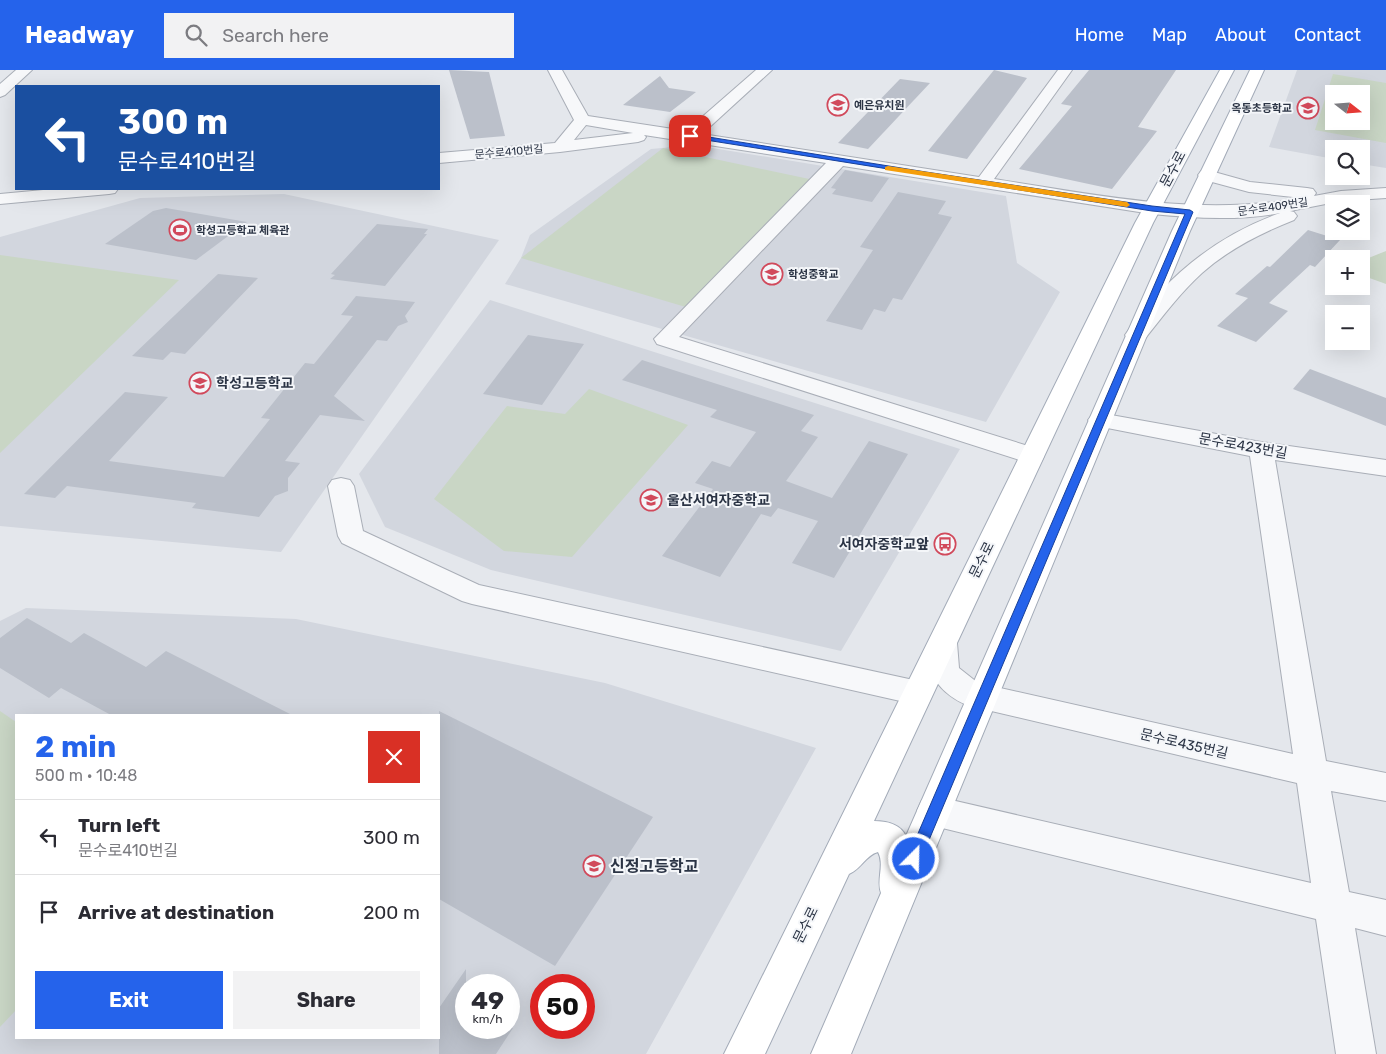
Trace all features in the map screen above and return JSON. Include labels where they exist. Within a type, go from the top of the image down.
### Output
[{"type":"main road","name":"문수로","points":[[744,1054],[1152,208],[1226,70]]},
{"type":"main road","points":[[832,1054],[1136,335],[1190,212],[1257,70]]},
{"type":"main road","points":[[824,890],[858,842],[873,835],[888,838],[897,851],[900,868],[896,894],[887,923]]},
{"type":"street","points":[[0,92],[25,70]]},
{"type":"street","points":[[555,70],[582,120],[983,183],[1190,212]]},
{"type":"street","points":[[690,136],[765,70]]},
{"type":"street","points":[[983,183],[1065,70]]},
{"type":"street","name":"문수로410번길","points":[[440,158],[560,147],[582,120]]},
{"type":"street","points":[[560,147],[669,133]]},
{"type":"street","points":[[839,160],[665,339],[1032,456]]},
{"type":"street","points":[[1207,175],[1224,182],[1255,188],[1330,195]]},
{"type":"street","points":[[0,199],[98,190]]},
{"type":"street","name":"문수로409번길","points":[[1352,195],[1386,192]]},
{"type":"street","name":"문수로409번길","points":[[1190,212],[1233,212],[1271,209],[1325,199]]},
{"type":"street","points":[[1136,335],[1202,262],[1223,247],[1268,223],[1325,202]]},
{"type":"street","name":"문수로423번길","points":[[1100,420],[1261,450],[1386,468]]},
{"type":"street","points":[[1261,450],[1356,1054]]},
{"type":"street","points":[[341,486],[351,536],[472,594],[918,693]]},
{"type":"street","name":"문수로435번길","points":[[942,643],[942,661],[948,676],[962,689],[983,697],[1313,774],[1386,787]]},
{"type":"street","points":[[934,811],[1386,918]]},
{"type":"shaded area","name":"옥동초등학교","points":[[1297,70],[1386,70],[1386,168],[1370,165],[1370,140],[1325,140],[1325,157],[1269,147]]},
{"type":"shaded area","name":"학성중학교","points":[[694,145],[1006,196],[1017,263],[1060,292],[986,422],[505,284],[521,258],[530,235],[651,149]]},
{"type":"shaded area","name":"학성고등학교","points":[[284,194],[499,240],[281,552],[0,526],[0,237],[140,198]]},
{"type":"shaded area","name":"울산서여자중학교","points":[[490,300],[960,449],[841,651],[491,570],[385,527],[359,474]]},
{"type":"shaded area","name":"신정고등학교","points":[[26,608],[296,619],[605,683],[816,748],[646,1054],[0,1054],[0,621]]},
{"type":"green space","points":[[1333,74],[1386,83],[1386,143],[1315,130],[1325,99],[1325,130],[1370,130],[1370,85],[1329,85]]},
{"type":"green space","points":[[663,148],[814,180],[689,308],[521,258]]},
{"type":"green space","points":[[1386,251],[1386,284],[1370,278],[1370,257]]},
{"type":"green space","points":[[0,255],[179,280],[0,453]]},
{"type":"green space","points":[[589,389],[688,425],[572,557],[504,551],[434,499],[507,406],[565,414]]},
{"type":"green space","points":[[0,711],[15,721],[15,1011],[0,1027]]},
{"type":"building","points":[[449,70],[489,72],[505,136],[470,139]]},
{"type":"building","points":[[994,70],[1027,78],[967,159],[928,151]]},
{"type":"building","points":[[1089,70],[1176,70],[1138,127],[1157,131],[1112,189],[1019,169],[1072,106],[1061,104]]},
{"type":"building","points":[[660,76],[669,88],[696,92],[670,112],[623,105]]},
{"type":"building","points":[[900,79],[930,83],[868,149],[838,143]]},
{"type":"building","points":[[845,170],[889,178],[872,202],[832,194],[836,189],[831,188]]},
{"type":"building","points":[[898,192],[946,201],[938,214],[952,217],[902,300],[893,298],[885,312],[874,309],[862,330],[826,321],[873,250],[860,247]]},
{"type":"building","name":"학성고등학교 체육관","points":[[166,208],[247,222],[196,260],[105,244],[153,211]]},
{"type":"building","points":[[377,224],[428,229],[424,234],[427,234],[385,286],[330,279],[335,275],[331,274]]},
{"type":"building","points":[[1308,230],[1325,235],[1325,240],[1340,240],[1331,250],[1325,250],[1325,256],[1315,267],[1310,265],[1269,303],[1288,311],[1256,342],[1217,326],[1248,298],[1235,294],[1267,266],[1270,267]]},
{"type":"building","points":[[218,274],[258,278],[185,354],[171,352],[163,360],[132,356]]},
{"type":"building","points":[[356,296],[415,302],[405,316],[408,322],[398,326],[387,341],[377,340],[334,396],[365,421],[320,415],[285,461],[300,463],[288,478],[288,491],[275,496],[259,517],[192,508],[196,503],[67,486],[55,498],[24,494],[125,392],[168,397],[109,461],[224,477],[270,419],[261,418],[305,363],[314,364],[353,316],[341,315]]},
{"type":"building","points":[[528,335],[584,344],[542,405],[483,394]]},
{"type":"building","points":[[642,360],[814,415],[801,431],[818,437],[786,481],[832,498],[869,441],[908,454],[834,578],[792,563],[818,521],[778,508],[771,517],[761,514],[720,577],[662,556],[713,489],[695,483],[712,461],[730,467],[756,432],[710,417],[717,410],[622,380]]},
{"type":"building","points":[[1310,369],[1386,398],[1386,426],[1293,389]]},
{"type":"building","points":[[27,618],[71,643],[84,633],[146,667],[166,651],[290,714],[109,714],[61,688],[49,698],[0,668],[0,638]]},
{"type":"building","points":[[439,711],[653,817],[555,966],[440,900]]},
{"type":"building","points":[[455,985],[455,1039],[506,1039],[496,1054],[439,1054],[440,1007]]},
{"type":"slow traffic","points":[[888,168],[1127,205]]},
{"type":"place","name":"예은유치원","points":[[838,105]]},
{"type":"place","name":"옥동초등학교","points":[[1308,108]]},
{"type":"place","name":"학성고등학교 체육관","points":[[180,230]]},
{"type":"place","name":"학성중학교","points":[[772,274]]},
{"type":"place","name":"학성고등학교","points":[[200,383]]},
{"type":"place","name":"울산서여자중학교","points":[[651,500]]},
{"type":"place","name":"서여자중학교앞","points":[[945,544]]},
{"type":"place","name":"신정고등학교","points":[[594,866]]},
{"type":"route","points":[[690,136],[926,174],[1190,212],[1158,283],[914,859]]}]
